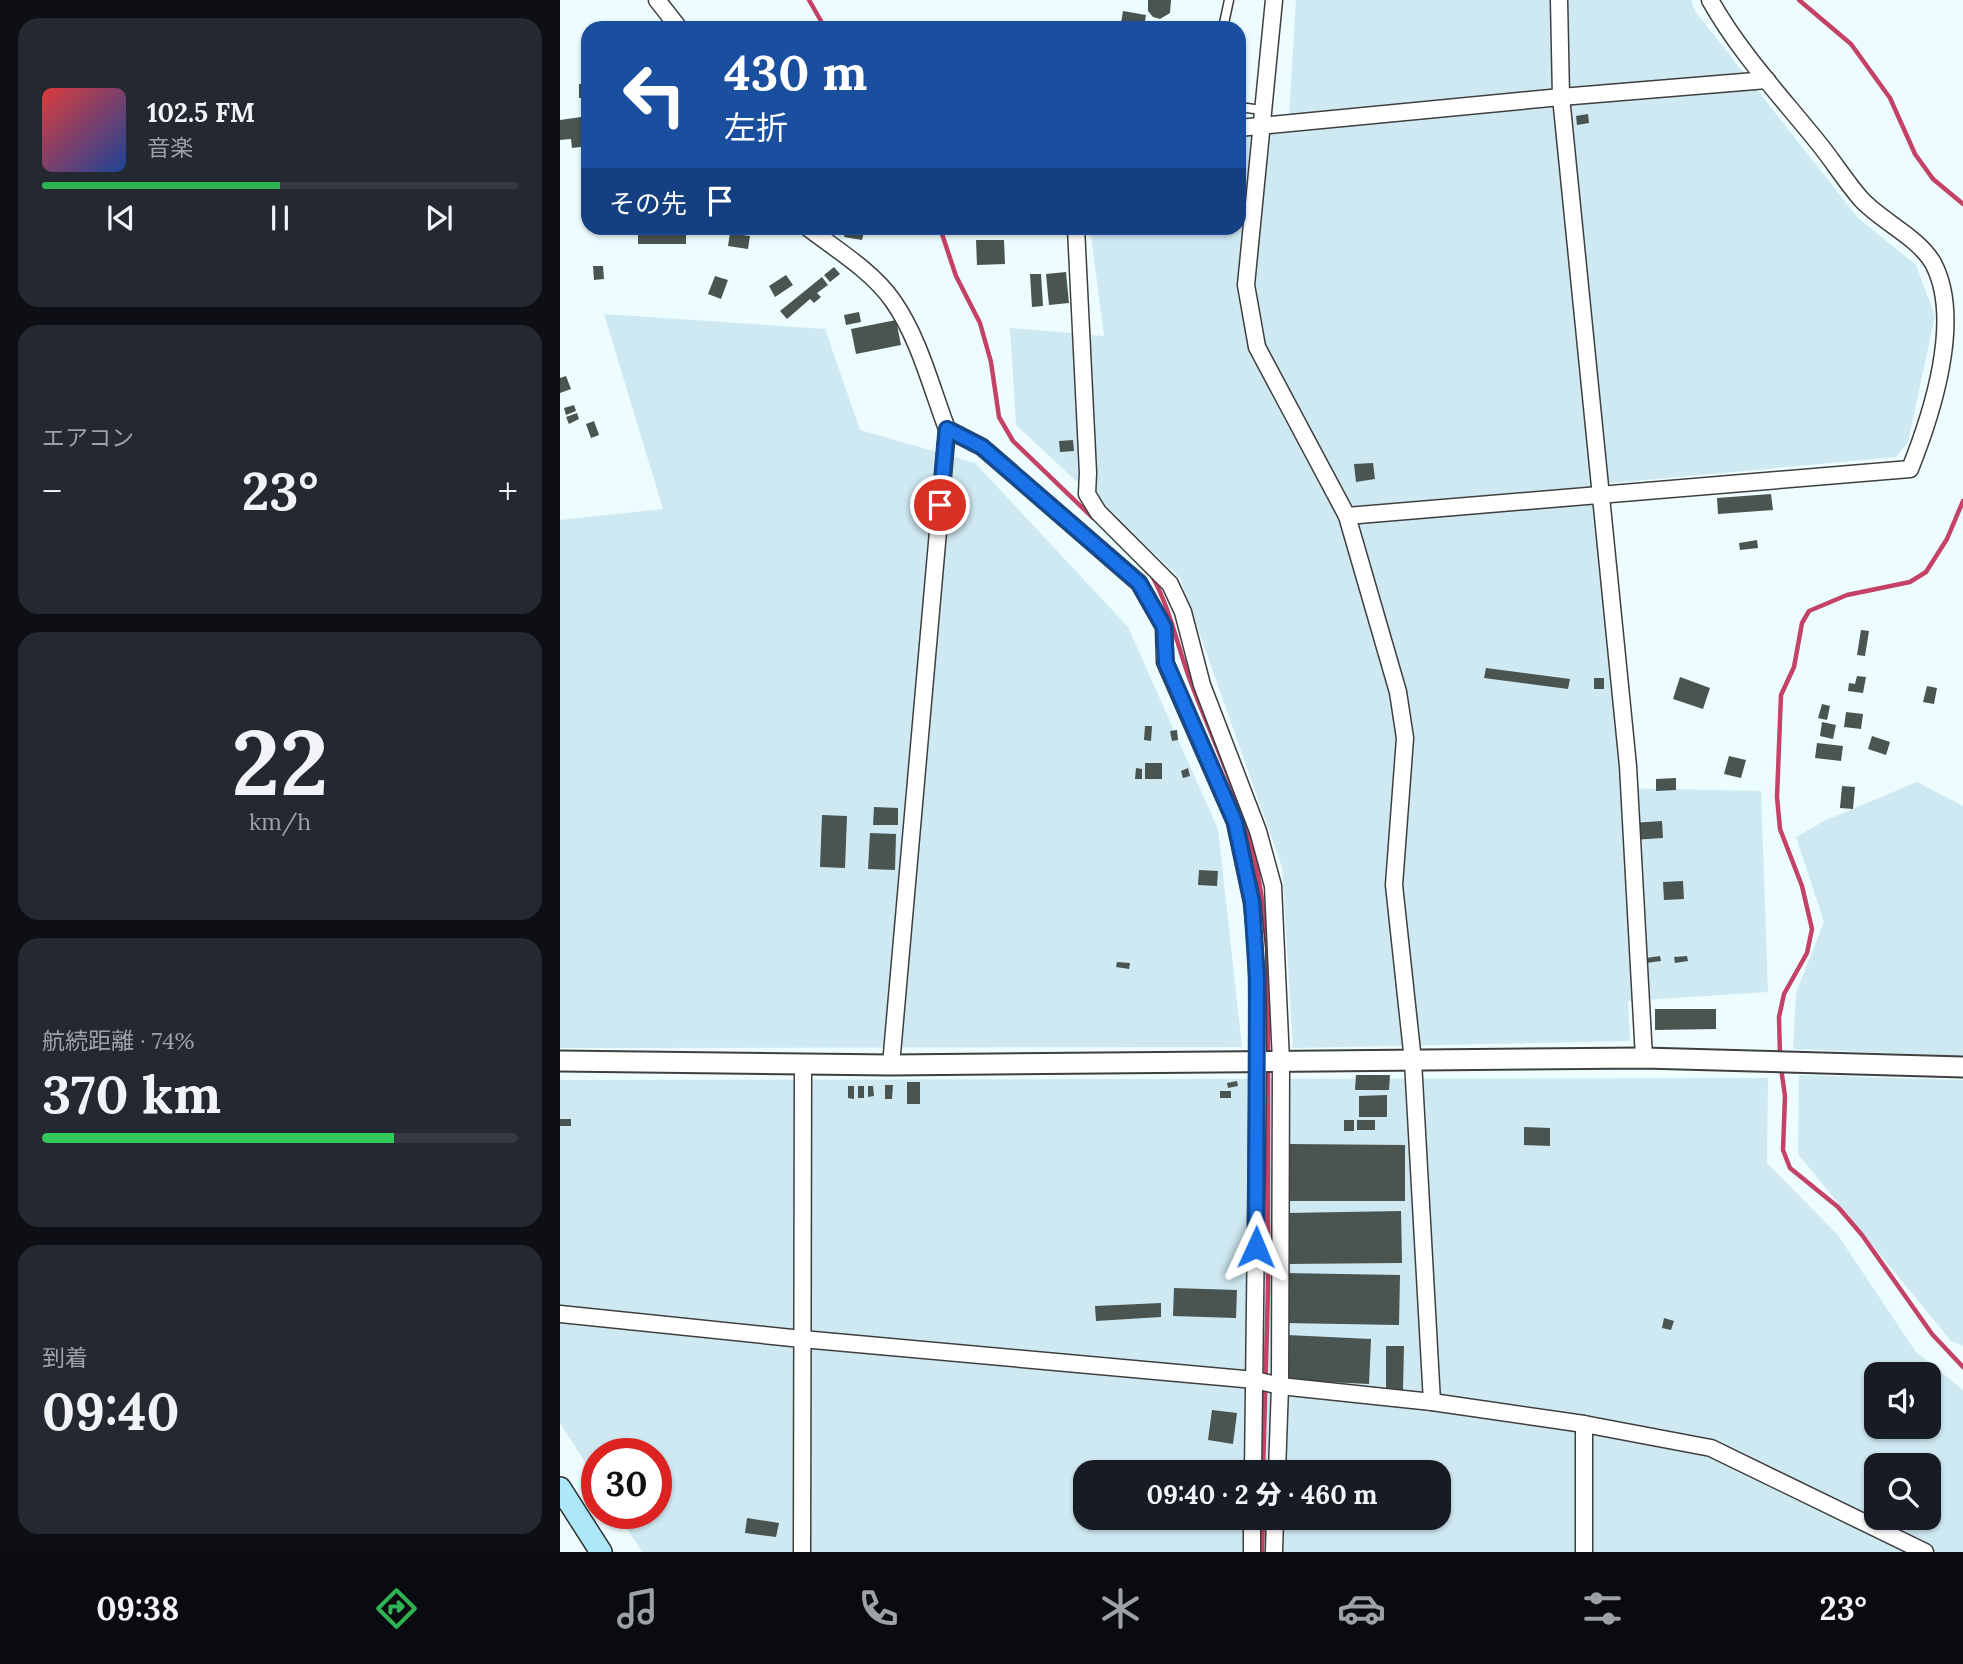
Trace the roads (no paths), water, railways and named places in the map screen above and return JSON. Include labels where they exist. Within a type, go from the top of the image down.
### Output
[{"type":"main road","points":[[560,1488],[601,1552]]},
{"type":"street","points":[[657,0],[674,21]]},
{"type":"street","points":[[1274,0],[1246,285],[1256,347],[1347,516],[1398,692],[1405,738],[1394,885],[1413,1061],[1432,1402]]},
{"type":"street","points":[[1559,0],[1561,97],[1628,766],[1644,1058]]},
{"type":"street","points":[[1347,516],[1910,469],[1933,411],[1942,375],[1946,327],[1945,294],[1933,263],[1911,240],[1860,198],[1830,156],[1753,66],[1727,31],[1710,0]]},
{"type":"street","points":[[1246,128],[1767,80]]},
{"type":"street","points":[[817,235],[869,274],[892,300],[914,339],[947,429],[891,1065]]},
{"type":"street","points":[[1076,235],[1087,494],[1098,512],[1170,584],[1183,612],[1202,685],[1258,831],[1273,886],[1281,1061],[1277,1460]]},
{"type":"street","points":[[947,429],[982,447],[1139,583],[1164,627],[1166,663],[1235,822],[1252,902],[1257,950],[1253,1460]]},
{"type":"street","points":[[560,1061],[891,1065],[1644,1058],[1963,1067]]},
{"type":"street","points":[[802,1552],[803,1063]]},
{"type":"street","points":[[560,1314],[1255,1380],[1280,1386],[1432,1402],[1584,1424],[1711,1448],[1925,1552]]},
{"type":"street","points":[[1584,1424],[1584,1552]]},
{"type":"street","points":[[1252,1530],[1252,1552]]},
{"type":"street","points":[[1274,1552],[1275,1530]]},
{"type":"lane","points":[[1224,21],[1229,0]]},
{"type":"lane","points":[[1246,108],[1262,110]]},
{"type":"waterway","points":[[809,0],[821,21]]},
{"type":"waterway","points":[[1799,0],[1851,44],[1890,98],[1915,154],[1933,179],[1963,204]]},
{"type":"waterway","points":[[942,235],[956,276],[980,323],[991,362],[999,417],[1013,441],[1093,518]]},
{"type":"waterway","points":[[1780,1056],[1779,1017],[1784,994],[1807,953],[1812,929],[1802,886],[1780,829],[1777,797],[1781,695],[1794,667],[1802,623],[1809,611],[1847,595],[1910,582],[1926,572],[1947,539],[1963,501]]},
{"type":"waterway","points":[[1152,576],[1164,601],[1190,680],[1233,787],[1253,851],[1266,938],[1268,1055]]},
{"type":"waterway","points":[[1263,1460],[1268,1288],[1268,1067]]},
{"type":"waterway","points":[[1781,1068],[1785,1096],[1783,1150],[1790,1168],[1838,1207],[1862,1235],[1932,1334],[1963,1367]]},
{"type":"waterway","points":[[1262,1552],[1263,1530]]}]
